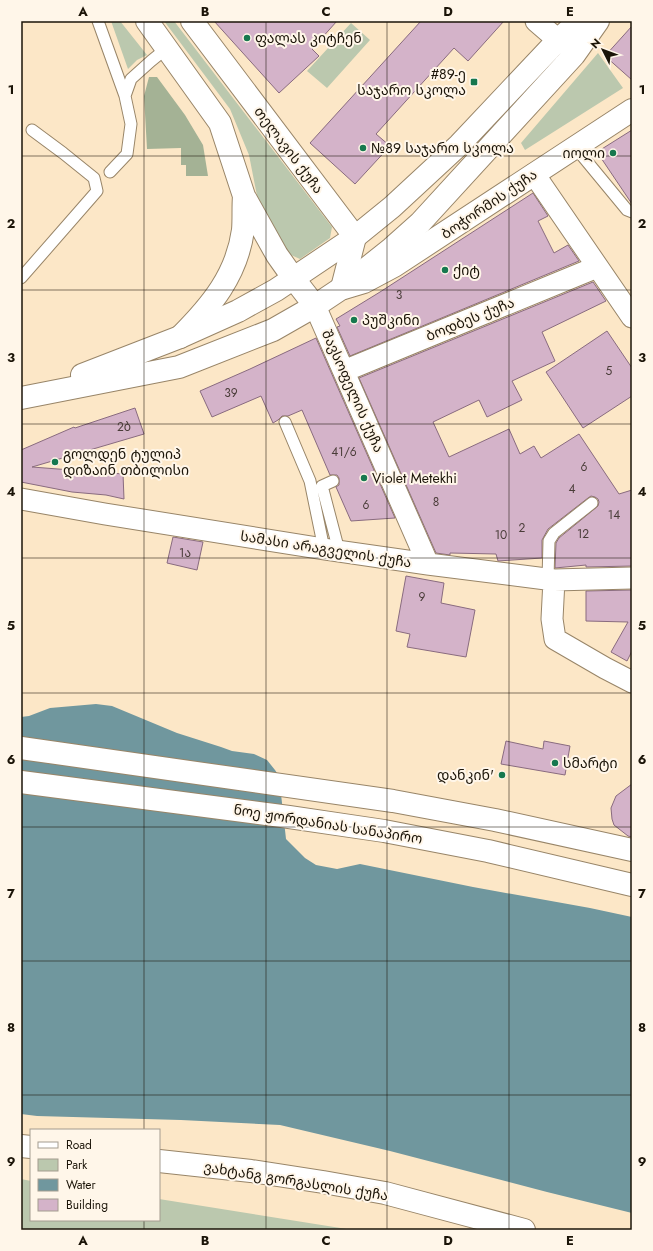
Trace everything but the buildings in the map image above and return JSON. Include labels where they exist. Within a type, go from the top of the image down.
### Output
[{"type":"main road","points":[[147,21],[220,123],[244,196],[277,255],[316,306]]},
{"type":"main road","name":"თელავის ქუჩა","points":[[192,21],[355,237]]},
{"type":"main road","points":[[21,398],[180,337],[238,311],[294,279],[355,237],[392,207],[459,145],[558,40],[579,21]]},
{"type":"main road","points":[[21,398],[179,367],[273,330],[316,306],[342,288],[392,248],[420,223],[574,55],[598,21]]},
{"type":"main road","name":"ბოჭორმის ქუჩა","points":[[342,288],[364,282],[394,266],[632,110]]},
{"type":"main road","points":[[180,337],[209,307],[227,278],[234,262],[242,230],[244,196]]},
{"type":"main road","points":[[342,288],[355,237]]},
{"type":"main road","points":[[21,748],[393,801],[495,820],[632,850]]},
{"type":"main road","name":"ნოე ჟორდანიას სანაპირო","points":[[21,782],[384,831],[488,851],[632,884]]},
{"type":"main road","name":"ვახტანგ გორგასლის ქუჩა","points":[[160,1161],[251,1171],[377,1192],[524,1230]]},
{"type":"street","points":[[536,21],[558,40]]},
{"type":"street","points":[[534,174],[632,317]]},
{"type":"street","name":"ბოდბეს ქუჩა","points":[[344,371],[597,267]]},
{"type":"street","name":"შავსოფელის ქუჩა","points":[[316,306],[428,564]]},
{"type":"street","name":"სამასი არაგველის ქუჩა","points":[[21,499],[113,516],[332,550],[551,580],[632,578]]},
{"type":"street","points":[[551,580],[552,619],[555,639],[632,682]]},
{"type":"lane","points":[[98,21],[125,96],[131,124],[127,154],[110,172]]},
{"type":"lane","points":[[125,96],[131,80],[167,48]]},
{"type":"lane","points":[[21,278],[97,191],[94,178],[64,153],[32,130]]},
{"type":"lane","points":[[575,147],[627,210],[632,212]]},
{"type":"lane","points":[[285,422],[310,480],[332,550]]},
{"type":"lane","points":[[332,550],[322,486],[333,481]]},
{"type":"lane","points":[[551,580],[549,541],[554,533],[592,503]]},
{"type":"green space","points":[[111,21],[120,21],[147,55],[137,60],[128,69]]},
{"type":"green space","points":[[164,21],[174,21],[332,227],[330,238],[300,259],[291,255],[275,237],[260,211],[249,155],[230,109]]},
{"type":"green space","points":[[351,23],[370,40],[327,88],[307,71]]},
{"type":"green space","points":[[598,53],[623,88],[525,150],[521,143]]},
{"type":"green space","points":[[149,77],[157,77],[185,115],[203,145],[208,176],[186,176],[186,165],[181,165],[181,148],[147,149],[144,96]]},
{"type":"green space","points":[[21,1179],[30,1181],[30,1221],[160,1221],[160,1199],[353,1230],[21,1230]]},
{"type":"water","points":[[96,704],[112,706],[177,733],[232,751],[254,754],[267,760],[279,776],[286,839],[305,858],[316,865],[337,869],[360,864],[632,917],[632,1213],[390,1151],[280,1125],[181,1120],[37,1116],[21,1114],[21,717],[29,716],[50,708]]},
{"type":"place","name":"ფალას კიტჩენ","points":[[247,38]]},
{"type":"place","name":"#89-ე საჯარო სკოლა","points":[[474,82]]},
{"type":"place","name":"№89 საჯარო სკოლა","points":[[363,148]]},
{"type":"place","name":"იოლი","points":[[613,153]]},
{"type":"place","name":"ქიტ","points":[[445,270]]},
{"type":"place","name":"პუშკინი","points":[[354,320]]},
{"type":"place","name":"გოლდენ ტულიპ დიზაინ თბილისი","points":[[55,462]]},
{"type":"place","name":"Violet Metekhi","points":[[364,478]]},
{"type":"place","name":"სმარტი","points":[[555,763]]},
{"type":"place","name":"დანკინ'","points":[[502,775]]}]
